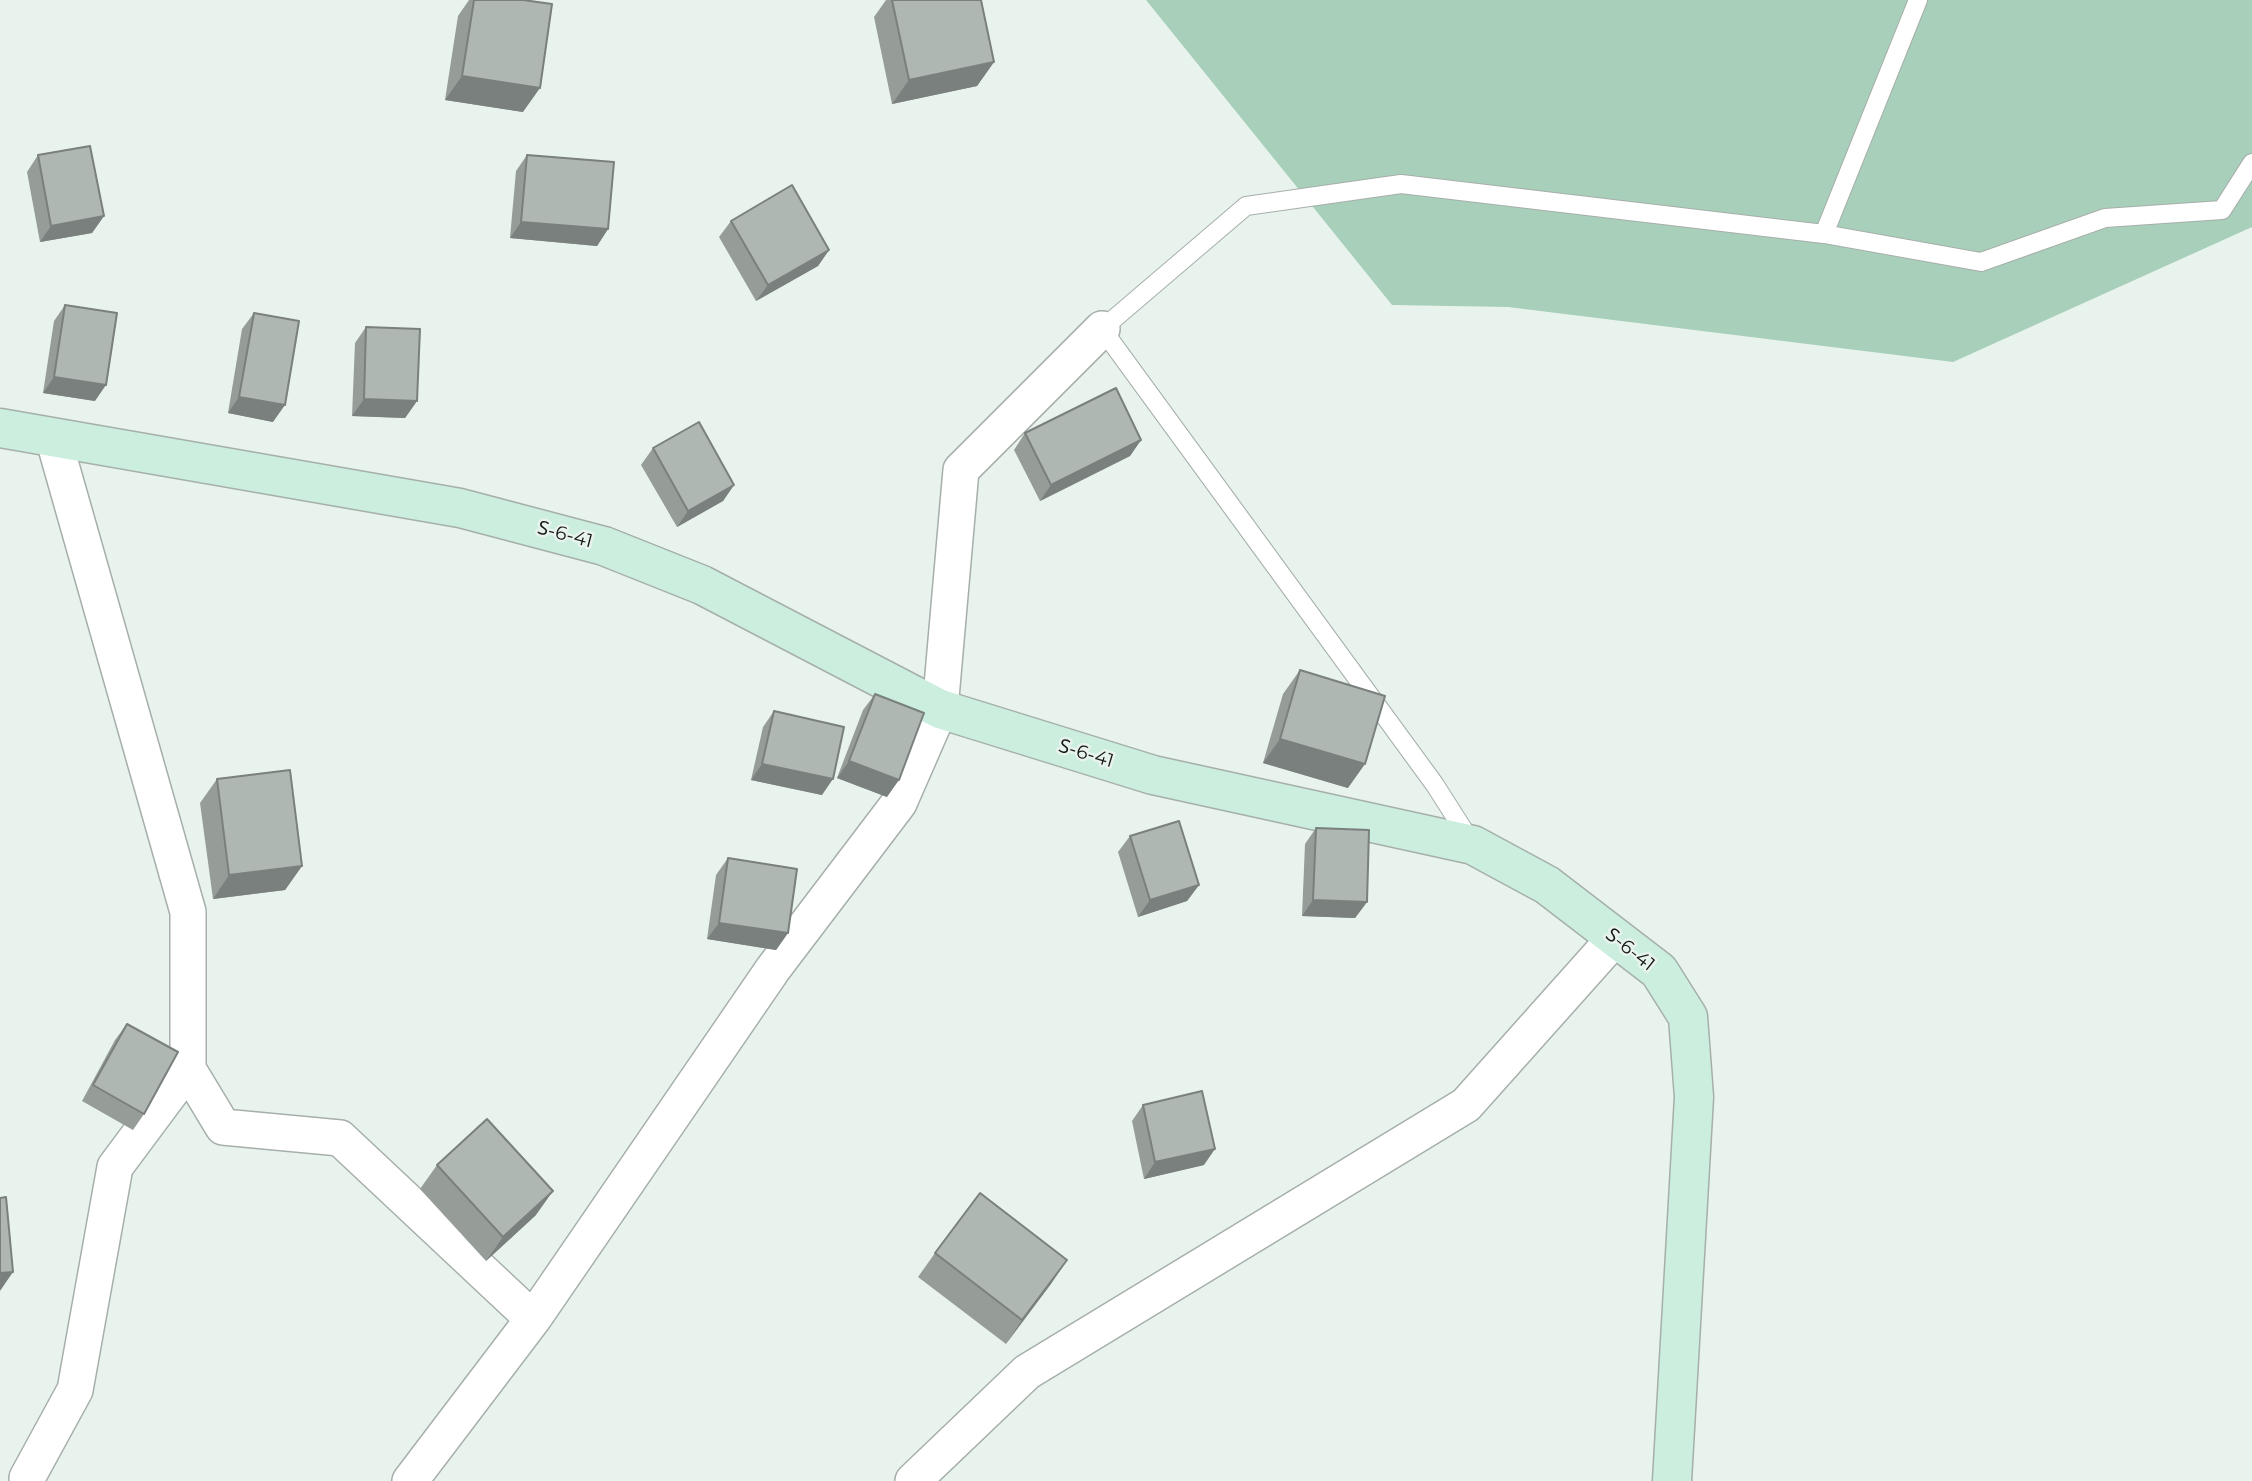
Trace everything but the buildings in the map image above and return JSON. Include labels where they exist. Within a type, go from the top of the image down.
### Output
[{"type":"main road","name":"Տ-6-41","points":[[0,428],[460,508],[604,546],[702,585],[940,709],[1153,775],[1473,845],[1547,886],[1658,971],[1688,1017],[1694,1097],[1672,1481]]},
{"type":"street","points":[[410,1481],[533,1319],[773,969],[899,803],[940,709],[961,470],[1102,329]]},
{"type":"street","points":[[52,437],[188,912],[188,1069],[223,1127],[340,1138],[533,1319]]},
{"type":"street","points":[[913,1481],[1027,1373],[1466,1105],[1615,938]]},
{"type":"street","points":[[27,1478],[75,1390],[115,1167],[188,1069]]},
{"type":"lane","points":[[1824,234],[1918,0]]},
{"type":"lane","points":[[1473,845],[1435,785],[1102,329],[1246,206],[1401,184],[1824,234],[1981,262],[2105,218],[2222,210],[2252,163]]},
{"type":"green space","points":[[1146,0],[2252,0],[2252,227],[1953,362],[1508,307],[1392,305]]}]
